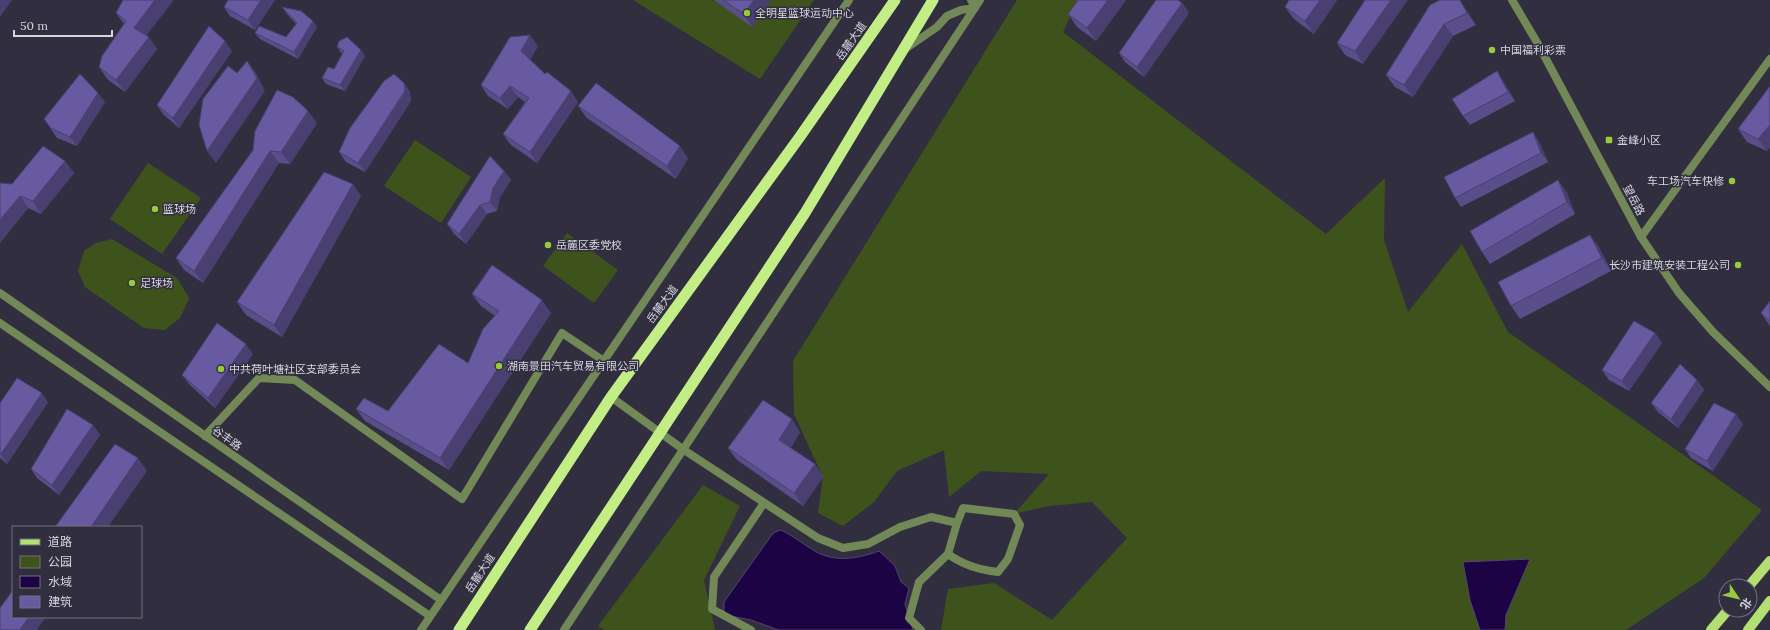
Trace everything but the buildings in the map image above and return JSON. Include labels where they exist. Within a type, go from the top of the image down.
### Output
[{"type":"highway","name":"岳麓大道","points":[[459,630],[611,397],[799,138],[895,0]]},
{"type":"highway","points":[[530,630],[805,212],[933,0]]},
{"type":"main road","points":[[1756,578],[1770,561]]},
{"type":"main road","points":[[1748,630],[1770,601]]},
{"type":"main road","points":[[1711,630],[1721,618]]},
{"type":"street","points":[[421,630],[849,0]]},
{"type":"street","points":[[971,0],[975,8]]},
{"type":"street","points":[[564,630],[980,0]]},
{"type":"street","name":"望岳路","points":[[1512,0],[1538,44],[1641,237],[1684,298],[1713,332],[1770,387]]},
{"type":"street","points":[[901,52],[937,27],[947,16],[961,10],[975,8]]},
{"type":"street","points":[[1641,237],[1770,59]]},
{"type":"street","name":"谷丰路","points":[[0,293],[441,600]]},
{"type":"street","points":[[0,323],[430,616]]},
{"type":"street","points":[[205,436],[259,378],[295,380],[462,499],[562,332],[604,361]]},
{"type":"street","points":[[611,397],[684,450],[764,503],[818,538],[842,548],[868,544],[900,528],[931,517],[956,523]]},
{"type":"street","points":[[750,630],[712,609],[714,577],[764,503]]},
{"type":"street","points":[[921,630],[909,618],[919,582],[948,554],[956,523],[963,508],[1014,514],[1020,525],[1008,559],[998,572],[983,570],[966,564],[948,554]]},
{"type":"green space","points":[[633,0],[814,0],[760,79]]},
{"type":"green space","points":[[1017,0],[1078,0],[1063,32],[1326,234],[1385,178],[1384,240],[1408,312],[1462,244],[1508,332],[1762,510],[1704,578],[1626,630],[941,630],[948,589],[994,583],[1052,620],[1127,538],[1092,502],[1049,506],[1014,514],[1049,474],[981,471],[949,497],[944,450],[897,471],[874,502],[843,526],[818,513],[823,477],[794,414],[793,361]]},
{"type":"green space","points":[[415,140],[471,177],[441,223],[384,186]]},
{"type":"green space","name":"篮球场","points":[[148,163],[201,198],[162,254],[110,219]]},
{"type":"green space","points":[[567,233],[618,270],[594,303],[543,266]]},
{"type":"green space","name":"足球场","points":[[112,239],[177,278],[189,298],[180,318],[165,330],[144,328],[85,287],[78,271],[84,251],[96,243]]},
{"type":"green space","points":[[703,485],[740,506],[704,580],[715,630],[604,630],[598,626]]},
{"type":"water","points":[[781,530],[813,550],[829,557],[854,558],[879,551],[895,566],[901,582],[909,588],[905,604],[913,630],[779,630],[751,620],[726,615],[724,611],[724,602],[771,536],[775,532]]},
{"type":"water","points":[[1530,559],[1506,615],[1505,630],[1480,630],[1470,600],[1463,562]]},
{"type":"place","name":"全明星篮球运动中心","points":[[747,13]]},
{"type":"place","name":"中国福利彩票","points":[[1492,50]]},
{"type":"place","name":"金峰小区","points":[[1609,140]]},
{"type":"place","name":"车工场汽车快修","points":[[1732,181]]},
{"type":"place","name":"篮球场","points":[[155,209]]},
{"type":"place","name":"岳麓区委党校","points":[[548,245]]},
{"type":"place","name":"长沙市建筑安装工程公司","points":[[1738,265]]},
{"type":"place","name":"足球场","points":[[132,283]]},
{"type":"place","name":"湖南景田汽车贸易有限公司","points":[[499,366]]},
{"type":"place","name":"中共荷叶塘社区支部委员会","points":[[221,369]]}]
